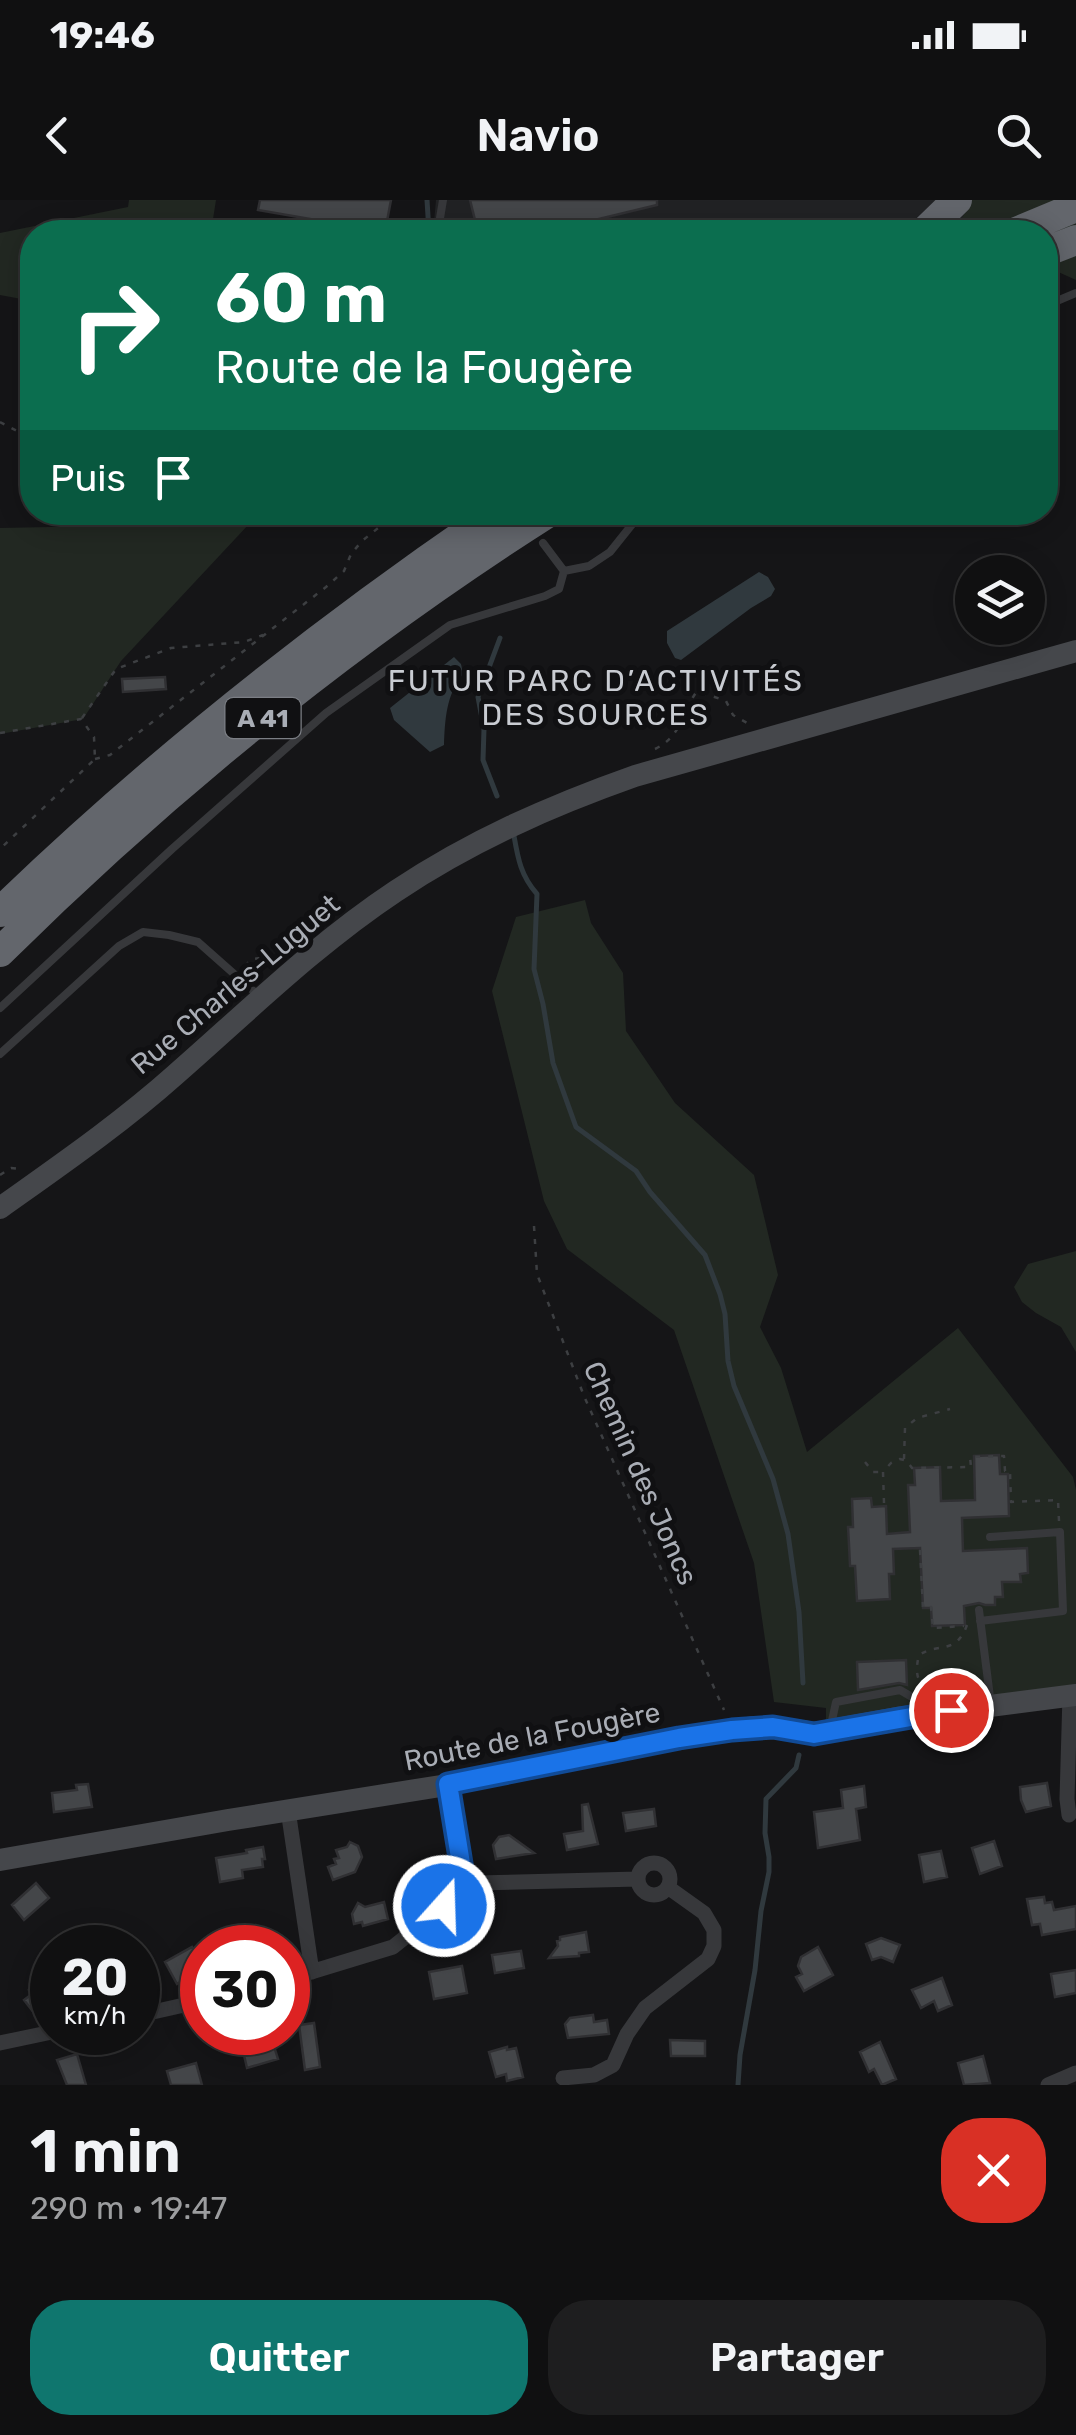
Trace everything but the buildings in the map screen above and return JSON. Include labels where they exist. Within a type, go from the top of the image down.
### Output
[{"type":"highway","points":[[936,220],[957,200]]},
{"type":"highway","points":[[1045,220],[1076,207]]},
{"type":"highway","name":"A 41","points":[[0,912],[210,724],[307,647],[478,525]]},
{"type":"highway","name":"A 41","points":[[0,952],[90,865],[215,755],[376,631],[529,525]]},
{"type":"main road","name":"Rue Charles-Luguet","points":[[1,1204],[94,1140],[172,1078],[333,938],[396,891],[486,837],[634,776],[1076,650]]},
{"type":"main road","name":"Route de la Fougère","points":[[0,1860],[448,1784],[679,1738],[755,1727],[814,1734],[926,1714],[1073,1695]]},
{"type":"street","points":[[1069,1815],[1073,1695]]},
{"type":"street","points":[[288,1810],[312,1972],[393,1947],[444,1906],[463,1876],[448,1784]]},
{"type":"street","points":[[656,1862],[662,1864],[671,1877],[668,1888],[661,1894],[650,1895],[641,1889],[641,1868],[656,1862]]},
{"type":"street","points":[[463,1876],[476,1882],[638,1879]]},
{"type":"street","points":[[563,2078],[594,2076],[613,2065],[645,2008],[708,1959],[714,1946],[714,1930],[704,1912],[668,1888]]},
{"type":"street","points":[[0,2044],[30,2037]]},
{"type":"street","points":[[1048,2085],[1076,2073]]},
{"type":"lane","points":[[564,571],[589,566],[610,552],[632,525]]},
{"type":"lane","points":[[543,543],[564,571]]},
{"type":"lane","points":[[0,1008],[326,713],[450,626],[559,589],[564,571]]},
{"type":"lane","points":[[0,1054],[119,946],[143,932],[198,942],[261,998]]},
{"type":"lane","points":[[980,1621],[1062,1611],[1060,1532],[990,1538]]},
{"type":"lane","points":[[979,1610],[984,1706]]},
{"type":"path","points":[[0,849],[95,759],[110,755],[344,572],[362,540],[381,525]]},
{"type":"path","points":[[0,733],[81,719],[116,669],[172,648],[244,642],[268,633]]},
{"type":"path","points":[[652,751],[677,733],[698,692],[726,701],[742,722],[757,725]]},
{"type":"path","points":[[81,719],[94,736],[95,759]]},
{"type":"path","points":[[218,1012],[223,990],[252,959],[283,954]]},
{"type":"path","points":[[0,1175],[11,1168],[24,1169]]},
{"type":"path","name":"Chemin des Joncs","points":[[534,1226],[537,1274],[584,1396],[732,1730]]},
{"type":"path","points":[[904,1460],[905,1428],[916,1418],[950,1409]]},
{"type":"path","points":[[884,1503],[883,1472],[900,1459],[912,1468],[970,1466],[970,1457],[1004,1456],[1005,1471],[1010,1471],[1012,1502],[1058,1500],[1060,1532]]},
{"type":"path","points":[[865,1462],[873,1472],[883,1472]]},
{"type":"path","points":[[920,1550],[923,1608],[931,1607],[933,1628],[967,1626],[963,1636],[949,1648],[928,1649],[919,1655],[920,1681],[932,1690],[969,1688],[984,1706]]},
{"type":"shaded area","points":[[129,200],[216,200],[213,220],[64,220],[128,207]]},
{"type":"shaded area","points":[[436,200],[1076,200],[1057,220],[434,220]]},
{"type":"shaded area","points":[[970,200],[1076,200],[1076,280],[1058,272],[1058,220],[961,220]]},
{"type":"shaded area","points":[[20,229],[20,299],[0,295],[0,233]]},
{"type":"shaded area","points":[[248,525],[121,661],[83,719],[0,734],[0,528]]},
{"type":"shaded area","points":[[759,572],[768,577],[775,589],[771,596],[681,660],[675,658],[667,643],[667,631]]},
{"type":"shaded area","points":[[454,657],[463,674],[450,699],[444,745],[430,752],[394,720],[390,708]]},
{"type":"shaded area","points":[[585,900],[591,923],[623,973],[626,1031],[675,1103],[754,1175],[778,1275],[760,1327],[781,1368],[807,1452],[958,1328],[1073,1477],[1076,1685],[826,1722],[826,1708],[774,1702],[754,1563],[674,1330],[567,1249],[544,1201],[492,991],[516,917]]},
{"type":"shaded area","points":[[1076,1251],[1076,1352],[1061,1327],[1022,1302],[1014,1287],[1028,1264]]},
{"type":"waterway","points":[[427,200],[428,220]]},
{"type":"waterway","points":[[497,796],[483,760],[484,729],[478,697],[500,638]]},
{"type":"waterway","points":[[514,836],[524,874],[537,894],[534,969],[553,1063],[576,1127],[636,1171],[705,1255],[720,1294],[734,1386],[773,1479],[788,1534],[799,1612],[803,1683]]},
{"type":"waterway","points":[[738,2085],[769,1872],[766,1799],[796,1768],[799,1755]]},
{"type":"district","name":"FUTUR PARC D’ACTIVITÉS DES SOURCES","points":[[596,698]]},
{"type":"route","points":[[444,1906],[463,1876],[448,1784],[732,1730],[773,1727],[814,1734],[951,1710]]}]
